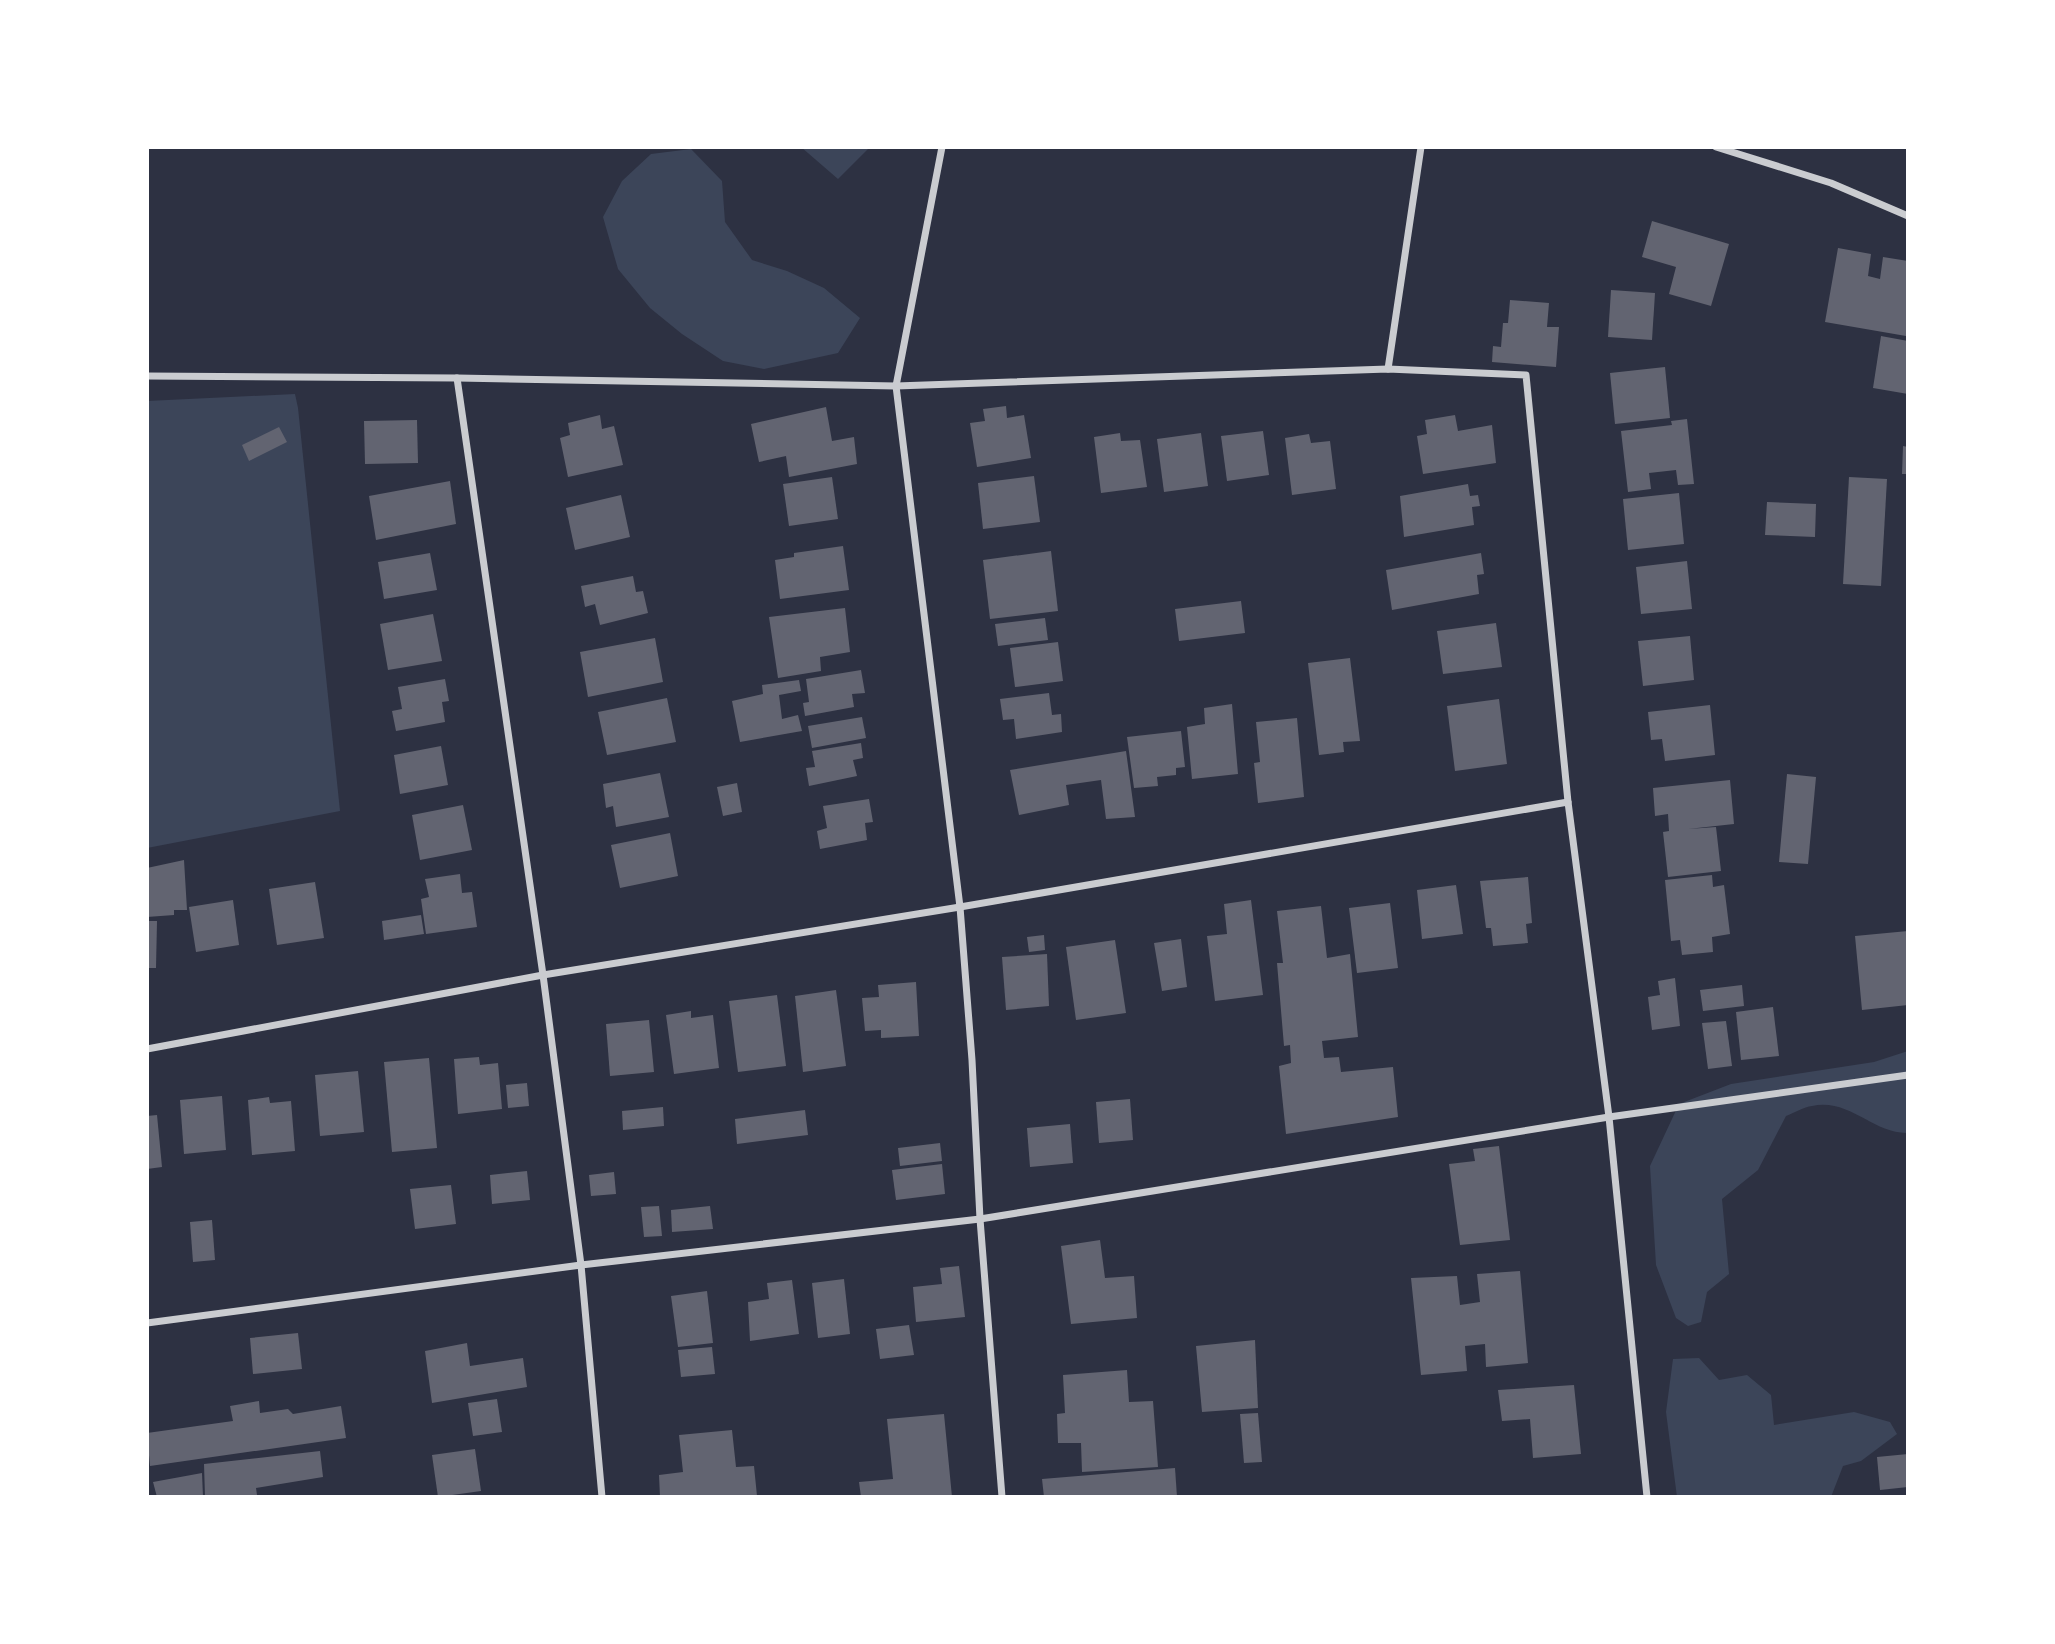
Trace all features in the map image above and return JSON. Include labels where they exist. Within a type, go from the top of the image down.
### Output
[{"type":"street","points":[[942,147],[896,386],[960,907],[972,1060],[980,1219],[1002,1497]]},
{"type":"street","points":[[1388,369],[1421,147]]},
{"type":"street","points":[[1716,147],[1831,183],[1908,216]]},
{"type":"street","points":[[147,376],[457,378],[896,386],[1388,369],[1525,375],[1568,802],[1609,1116],[1647,1497]]},
{"type":"street","points":[[457,378],[543,975],[581,1265],[602,1497]]},
{"type":"street","points":[[147,1049],[543,975],[960,907],[1568,802]]},
{"type":"street","points":[[147,1323],[581,1265],[980,1219],[1609,1116],[1908,1075]]},
{"type":"shaded area","points":[[801,147],[870,147],[838,179]]},
{"type":"shaded area","points":[[691,149],[722,181],[725,222],[752,260],[787,271],[824,288],[860,318],[838,353],[764,369],[723,361],[682,334],[650,308],[618,269],[603,217],[622,181],[651,154]]},
{"type":"shaded area","points":[[295,394],[340,811],[147,848],[147,401]]},
{"type":"shaded area","points":[[1908,1051],[1908,1133],[1895,1132],[1850,1111],[1826,1105],[1809,1107],[1786,1116],[1758,1170],[1722,1199],[1729,1274],[1707,1292],[1701,1322],[1688,1326],[1676,1318],[1656,1265],[1650,1166],[1679,1104],[1731,1084],[1874,1062]]},
{"type":"shaded area","points":[[1699,1358],[1719,1380],[1747,1375],[1771,1395],[1774,1425],[1854,1412],[1890,1422],[1897,1434],[1861,1461],[1843,1466],[1831,1497],[1677,1497],[1666,1412],[1673,1359]]},
{"type":"building","points":[[1652,221],[1729,244],[1711,306],[1669,294],[1676,267],[1642,257]]},
{"type":"building","points":[[1838,248],[1871,254],[1868,276],[1880,279],[1883,257],[1908,261],[1906,336],[1825,322]]},
{"type":"building","points":[[1611,290],[1655,293],[1652,340],[1608,337]]},
{"type":"building","points":[[1510,300],[1549,303],[1547,327],[1559,327],[1556,367],[1492,362],[1493,346],[1501,347],[1503,323],[1508,323]]},
{"type":"building","points":[[1881,336],[1908,341],[1908,394],[1873,388]]},
{"type":"building","points":[[1665,367],[1670,418],[1615,424],[1610,373]]},
{"type":"building","points":[[1006,406],[1007,418],[1024,415],[1031,458],[977,467],[970,423],[985,421],[983,409]]},
{"type":"building","points":[[826,407],[832,441],[854,437],[857,464],[789,477],[786,456],[759,462],[751,424]]},
{"type":"building","points":[[600,415],[602,429],[614,426],[623,465],[568,477],[560,438],[570,435],[568,423]]},
{"type":"building","points":[[1455,415],[1458,431],[1492,425],[1496,463],[1423,474],[1417,436],[1427,434],[1425,420]]},
{"type":"building","points":[[1687,419],[1694,484],[1678,485],[1676,470],[1649,473],[1651,489],[1628,492],[1621,431],[1672,425],[1671,421]]},
{"type":"building","points":[[417,420],[418,463],[365,464],[364,421]]},
{"type":"building","points":[[279,427],[287,442],[249,461],[242,445]]},
{"type":"building","points":[[1263,431],[1269,475],[1227,481],[1221,436]]},
{"type":"building","points":[[1120,433],[1121,441],[1140,440],[1147,487],[1101,493],[1094,437]]},
{"type":"building","points":[[1201,433],[1208,486],[1164,492],[1157,439]]},
{"type":"building","points":[[1309,434],[1311,443],[1330,441],[1336,489],[1292,495],[1285,438]]},
{"type":"building","points":[[1903,446],[1908,447],[1908,474],[1902,474]]},
{"type":"building","points":[[1034,476],[1040,522],[983,529],[978,483]]},
{"type":"building","points":[[832,477],[838,519],[789,526],[783,484]]},
{"type":"building","points":[[1849,477],[1887,479],[1881,586],[1843,584]]},
{"type":"building","points":[[450,481],[456,524],[376,540],[369,496]]},
{"type":"building","points":[[1468,484],[1470,496],[1478,495],[1480,506],[1472,507],[1474,525],[1404,537],[1400,496]]},
{"type":"building","points":[[1679,493],[1684,544],[1628,550],[1623,499]]},
{"type":"building","points":[[621,495],[630,537],[575,550],[566,508]]},
{"type":"building","points":[[1767,502],[1816,504],[1815,537],[1765,535]]},
{"type":"building","points":[[843,546],[849,590],[780,599],[775,560],[794,557],[794,553]]},
{"type":"building","points":[[1051,551],[1058,611],[990,619],[983,560]]},
{"type":"building","points":[[430,553],[437,590],[384,599],[378,562]]},
{"type":"building","points":[[1481,553],[1484,574],[1477,575],[1479,594],[1392,610],[1386,570]]},
{"type":"building","points":[[1687,561],[1692,609],[1641,614],[1636,567]]},
{"type":"building","points":[[633,576],[636,592],[643,591],[648,613],[600,625],[595,604],[585,607],[581,586]]},
{"type":"building","points":[[1241,601],[1245,633],[1179,641],[1175,609]]},
{"type":"building","points":[[845,608],[850,652],[820,657],[821,671],[778,678],[769,617]]},
{"type":"building","points":[[433,614],[442,661],[388,670],[380,624]]},
{"type":"building","points":[[1045,618],[1048,640],[998,646],[995,624]]},
{"type":"building","points":[[1496,623],[1502,667],[1443,674],[1437,631]]},
{"type":"building","points":[[1690,636],[1694,680],[1643,686],[1638,641]]},
{"type":"building","points":[[655,638],[663,682],[588,697],[580,652]]},
{"type":"building","points":[[1058,642],[1063,681],[1015,687],[1010,648]]},
{"type":"building","points":[[1350,658],[1360,741],[1343,742],[1344,752],[1319,755],[1308,663]]},
{"type":"building","points":[[861,670],[865,693],[852,694],[854,707],[805,716],[803,703],[809,702],[806,679]]},
{"type":"building","points":[[445,679],[449,701],[442,702],[445,722],[396,731],[392,711],[402,709],[398,687]]},
{"type":"building","points":[[799,680],[801,691],[779,695],[782,719],[798,715],[802,731],[740,742],[732,701],[763,694],[762,685]]},
{"type":"building","points":[[1049,693],[1052,715],[1061,714],[1062,732],[1016,739],[1014,719],[1003,720],[1000,699]]},
{"type":"building","points":[[667,698],[676,742],[607,755],[598,712]]},
{"type":"building","points":[[1499,699],[1507,764],[1455,771],[1447,706]]},
{"type":"building","points":[[1232,704],[1238,774],[1192,779],[1187,727],[1205,724],[1204,708]]},
{"type":"building","points":[[1710,705],[1715,755],[1665,761],[1662,739],[1651,740],[1648,712]]},
{"type":"building","points":[[862,717],[866,738],[812,748],[808,726]]},
{"type":"building","points":[[1297,718],[1304,797],[1258,803],[1254,763],[1260,762],[1256,722]]},
{"type":"building","points":[[1181,731],[1185,767],[1176,768],[1176,775],[1157,777],[1158,786],[1134,788],[1127,737]]},
{"type":"building","points":[[861,743],[863,758],[853,760],[857,776],[809,786],[806,768],[815,767],[812,751]]},
{"type":"building","points":[[441,746],[448,785],[400,794],[394,755]]},
{"type":"building","points":[[1126,751],[1135,817],[1106,819],[1101,780],[1066,785],[1069,805],[1019,815],[1010,770]]},
{"type":"building","points":[[660,773],[669,817],[616,827],[613,806],[606,808],[603,784]]},
{"type":"building","points":[[1787,774],[1816,777],[1808,864],[1779,862]]},
{"type":"building","points":[[1730,780],[1734,824],[1688,829],[1716,827],[1721,871],[1668,877],[1663,832],[1669,831],[1668,814],[1655,816],[1653,788]]},
{"type":"building","points":[[737,783],[742,812],[723,816],[717,787]]},
{"type":"building","points":[[869,799],[873,822],[865,823],[867,840],[820,849],[817,831],[827,828],[823,806]]},
{"type":"building","points":[[463,805],[472,850],[420,860],[412,815]]},
{"type":"building","points":[[670,833],[678,876],[620,888],[611,845]]},
{"type":"building","points":[[184,860],[187,910],[174,910],[174,915],[147,917],[147,868]]},
{"type":"building","points":[[460,874],[462,893],[472,892],[477,927],[426,934],[421,899],[429,897],[425,879]]},
{"type":"building","points":[[1712,875],[1713,887],[1724,885],[1730,934],[1712,937],[1713,952],[1682,955],[1680,940],[1671,941],[1665,880]]},
{"type":"building","points":[[1528,877],[1532,923],[1526,924],[1528,943],[1493,946],[1491,928],[1486,928],[1480,881]]},
{"type":"building","points":[[315,882],[324,938],[277,945],[269,889]]},
{"type":"building","points":[[1456,885],[1463,934],[1422,939],[1417,890]]},
{"type":"building","points":[[233,900],[239,945],[196,952],[189,907]]},
{"type":"building","points":[[1251,900],[1263,995],[1215,1001],[1207,936],[1227,934],[1224,904]]},
{"type":"building","points":[[1390,903],[1398,968],[1357,973],[1349,908]]},
{"type":"building","points":[[1321,906],[1327,958],[1350,954],[1358,1037],[1322,1041],[1324,1058],[1339,1057],[1341,1072],[1393,1067],[1398,1117],[1286,1134],[1279,1066],[1291,1063],[1290,1045],[1284,1046],[1277,963],[1283,963],[1277,911]]},
{"type":"building","points":[[421,915],[424,934],[384,940],[382,921]]},
{"type":"building","points":[[147,921],[157,921],[156,968],[147,968]]},
{"type":"building","points":[[1908,931],[1908,1005],[1862,1010],[1855,936]]},
{"type":"building","points":[[1044,935],[1045,950],[1029,952],[1027,937]]},
{"type":"building","points":[[1181,939],[1187,987],[1162,991],[1154,943]]},
{"type":"building","points":[[1115,940],[1126,1013],[1076,1020],[1066,947]]},
{"type":"building","points":[[1047,954],[1049,1006],[1006,1010],[1002,957]]},
{"type":"building","points":[[1675,978],[1680,1026],[1652,1030],[1648,997],[1660,995],[1658,981]]},
{"type":"building","points":[[916,982],[919,1036],[881,1038],[881,1030],[865,1031],[862,998],[879,997],[878,985]]},
{"type":"building","points":[[1742,985],[1744,1006],[1703,1011],[1700,990]]},
{"type":"building","points":[[836,990],[846,1066],[803,1072],[795,996]]},
{"type":"building","points":[[777,995],[786,1066],[738,1072],[729,1001]]},
{"type":"building","points":[[1773,1007],[1779,1056],[1741,1060],[1736,1012]]},
{"type":"building","points":[[691,1011],[691,1018],[713,1015],[719,1068],[674,1074],[666,1015]]},
{"type":"building","points":[[649,1020],[654,1072],[610,1076],[606,1024]]},
{"type":"building","points":[[1726,1021],[1732,1066],[1708,1069],[1702,1023]]},
{"type":"building","points":[[479,1057],[480,1065],[498,1063],[502,1109],[458,1114],[454,1059]]},
{"type":"building","points":[[429,1058],[437,1148],[392,1152],[384,1062]]},
{"type":"building","points":[[358,1071],[364,1132],[320,1136],[315,1075]]},
{"type":"building","points":[[527,1083],[529,1106],[508,1108],[506,1085]]},
{"type":"building","points":[[222,1096],[226,1150],[184,1154],[180,1100]]},
{"type":"building","points":[[269,1097],[270,1103],[291,1101],[295,1151],[252,1155],[248,1100]]},
{"type":"building","points":[[1130,1099],[1133,1140],[1099,1143],[1096,1102]]},
{"type":"building","points":[[663,1107],[664,1126],[623,1130],[622,1111]]},
{"type":"building","points":[[805,1110],[808,1135],[737,1144],[735,1119]]},
{"type":"building","points":[[157,1115],[162,1167],[147,1169],[147,1116]]},
{"type":"building","points":[[1070,1124],[1073,1163],[1030,1167],[1027,1128]]},
{"type":"building","points":[[940,1143],[942,1161],[900,1166],[898,1148]]},
{"type":"building","points":[[1499,1146],[1510,1240],[1460,1245],[1449,1164],[1475,1161],[1473,1149]]},
{"type":"building","points":[[942,1164],[945,1194],[896,1200],[892,1170]]},
{"type":"building","points":[[527,1171],[530,1200],[492,1204],[490,1175]]},
{"type":"building","points":[[614,1172],[616,1194],[591,1196],[589,1175]]},
{"type":"building","points":[[451,1185],[456,1224],[415,1229],[410,1189]]},
{"type":"building","points":[[659,1206],[662,1236],[644,1237],[641,1207]]},
{"type":"building","points":[[710,1206],[713,1229],[672,1232],[671,1210]]},
{"type":"building","points":[[212,1220],[215,1260],[193,1262],[190,1222]]},
{"type":"building","points":[[1100,1240],[1105,1278],[1134,1276],[1137,1318],[1071,1324],[1061,1246]]},
{"type":"building","points":[[959,1266],[965,1317],[916,1322],[913,1287],[942,1284],[940,1268]]},
{"type":"building","points":[[1520,1271],[1528,1363],[1486,1367],[1485,1344],[1465,1346],[1467,1371],[1421,1375],[1411,1278],[1457,1276],[1460,1305],[1480,1302],[1477,1274]]},
{"type":"building","points":[[844,1279],[850,1334],[818,1338],[812,1283]]},
{"type":"building","points":[[792,1280],[799,1334],[750,1341],[748,1302],[769,1299],[767,1283]]},
{"type":"building","points":[[707,1291],[713,1343],[678,1347],[671,1296]]},
{"type":"building","points":[[909,1325],[914,1355],[880,1359],[876,1329]]},
{"type":"building","points":[[298,1333],[302,1369],[253,1374],[250,1338]]},
{"type":"building","points":[[1255,1340],[1258,1408],[1202,1412],[1196,1346]]},
{"type":"building","points":[[467,1343],[470,1366],[523,1358],[527,1387],[432,1403],[425,1351]]},
{"type":"building","points":[[712,1347],[715,1374],[681,1377],[678,1350]]},
{"type":"building","points":[[1127,1370],[1129,1402],[1153,1401],[1158,1467],[1082,1472],[1081,1443],[1058,1443],[1057,1414],[1065,1413],[1063,1375]]},
{"type":"building","points":[[1574,1385],[1581,1454],[1533,1458],[1530,1419],[1502,1421],[1498,1390]]},
{"type":"building","points":[[497,1399],[502,1432],[473,1436],[468,1403]]},
{"type":"building","points":[[259,1401],[260,1413],[288,1409],[293,1414],[341,1406],[346,1438],[150,1466],[147,1433],[233,1421],[230,1406]]},
{"type":"building","points":[[1258,1413],[1262,1462],[1244,1463],[1240,1414]]},
{"type":"building","points":[[944,1414],[952,1497],[861,1497],[859,1482],[893,1479],[887,1419]]},
{"type":"building","points":[[732,1430],[736,1467],[754,1466],[757,1496],[660,1497],[659,1475],[683,1472],[679,1435]]},
{"type":"building","points":[[475,1449],[481,1491],[438,1497],[432,1455]]},
{"type":"building","points":[[320,1451],[323,1477],[256,1488],[257,1495],[247,1497],[205,1497],[204,1464]]},
{"type":"building","points":[[1908,1454],[1908,1487],[1880,1490],[1877,1457]]},
{"type":"building","points":[[1175,1468],[1177,1497],[1044,1497],[1042,1479]]},
{"type":"building","points":[[202,1473],[203,1497],[157,1497],[153,1482]]}]
